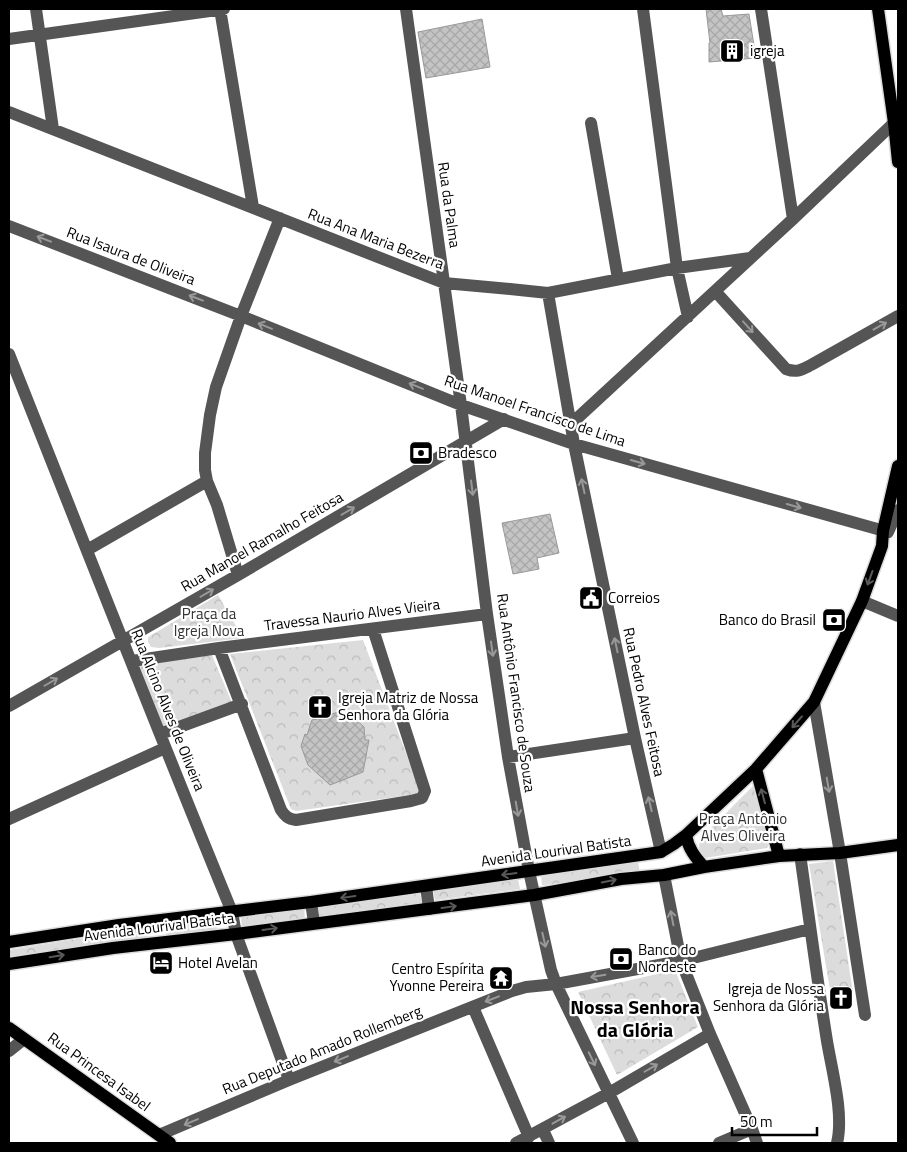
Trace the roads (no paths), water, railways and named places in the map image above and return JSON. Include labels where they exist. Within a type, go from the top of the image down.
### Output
[{"type":"main road","points":[[878,9],[896,121],[898,162]]},
{"type":"main road","points":[[661,852],[686,835],[756,769],[814,702],[862,601],[882,546],[898,466]]},
{"type":"main road","points":[[756,769],[779,856]]},
{"type":"main road","points":[[686,835],[691,852],[704,867]]},
{"type":"main road","name":"Avenida Lourival Batista","points":[[9,964],[113,948],[534,895],[621,879],[664,876],[704,867],[779,856],[840,853],[898,844]]},
{"type":"main road","name":"Avenida Lourival Batista","points":[[9,942],[119,925],[311,902],[661,852]]},
{"type":"main road","name":"Rua Princesa Isabel","points":[[9,1028],[170,1143]]},
{"type":"street","points":[[36,9],[53,129]]},
{"type":"street","points":[[220,9],[253,207]]},
{"type":"street","points":[[9,39],[224,9]]},
{"type":"street","name":"Rua da Palma","points":[[406,9],[461,405]]},
{"type":"street","points":[[643,9],[677,268],[688,317]]},
{"type":"street","points":[[761,9],[794,218]]},
{"type":"street","name":"Rua Ana Maria Bezerra","points":[[9,112],[444,283],[548,293],[677,268],[750,258]]},
{"type":"street","points":[[571,424],[688,317],[896,121]]},
{"type":"street","points":[[591,123],[618,279]]},
{"type":"street","points":[[238,575],[217,505],[207,481],[205,453],[216,387],[241,316],[280,218]]},
{"type":"street","name":"Rua Isaura de Oliveira","points":[[9,226],[241,316]]},
{"type":"street","points":[[715,291],[786,368],[792,371],[802,370],[898,316]]},
{"type":"street","name":"Rua Pedro Alves Feitosa","points":[[548,293],[574,444],[635,738],[661,852]]},
{"type":"street","name":"Rua Manoel Francisco de Lima","points":[[241,316],[461,405],[574,444],[885,532]]},
{"type":"street","name":"Rua Alcino Alves de Oliveira","points":[[9,354],[232,912],[236,934],[289,1080]]},
{"type":"street","name":"Rua Antônio Francisco de Souza","points":[[461,405],[487,614],[508,757],[529,871],[551,970],[633,1143]]},
{"type":"street","name":"Rua Manoel Ramalho Feitosa","points":[[9,706],[238,575],[504,419]]},
{"type":"street","points":[[87,550],[207,481]]},
{"type":"street","points":[[885,532],[898,510]]},
{"type":"street","points":[[862,601],[898,616]]},
{"type":"street","name":"Travessa Naurio Alves Vieira","points":[[132,661],[487,614]]},
{"type":"street","points":[[219,648],[281,810],[290,819],[296,820],[411,801],[422,798],[426,791],[373,629]]},
{"type":"street","points":[[814,702],[865,1015]]},
{"type":"street","points":[[160,734],[242,704]]},
{"type":"street","points":[[508,757],[635,738]]},
{"type":"street","points":[[9,819],[165,748]]},
{"type":"street","points":[[800,854],[838,1106],[839,1128],[837,1143]]},
{"type":"street","points":[[664,876],[680,961],[757,1143]]},
{"type":"street","points":[[426,886],[429,909]]},
{"type":"street","points":[[311,902],[314,924]]},
{"type":"street","name":"Rua Deputado Amado Rollemberg","points":[[158,1135],[289,1080],[526,986],[556,984],[680,961],[810,929]]},
{"type":"street","points":[[473,1007],[529,1137]]},
{"type":"street","points":[[516,1143],[609,1093],[710,1034]]},
{"type":"street","points":[[9,1051],[24,1039]]},
{"type":"street","points":[[719,1143],[752,1129]]},
{"type":"street","points":[[543,1130],[550,1143]]},
{"type":"place","name":"igreja","points":[[732,51]]},
{"type":"place","name":"Bradesco","points":[[421,453]]},
{"type":"place","name":"Correios","points":[[591,598]]},
{"type":"place","name":"Banco do Brasil","points":[[834,620]]},
{"type":"place","name":"Igreja Matriz de Nossa Senhora da Glória","points":[[320,707]]},
{"type":"place","name":"Banco do Nordeste","points":[[621,959]]},
{"type":"place","name":"Hotel Avelan","points":[[161,963]]},
{"type":"place","name":"Centro Espírita Yvonne Pereira","points":[[501,978]]},
{"type":"place","name":"Igreja de Nossa Senhora da Glória","points":[[841,998]]},
{"type":"district","name":"Nossa Senhora da Glória","points":[[635,1018]]},
{"type":"park label","name":"Praça da Igreja Nova","points":[[209,622]]},
{"type":"park label","name":"Praça Antônio Alves Oliveira","points":[[743,828]]}]
